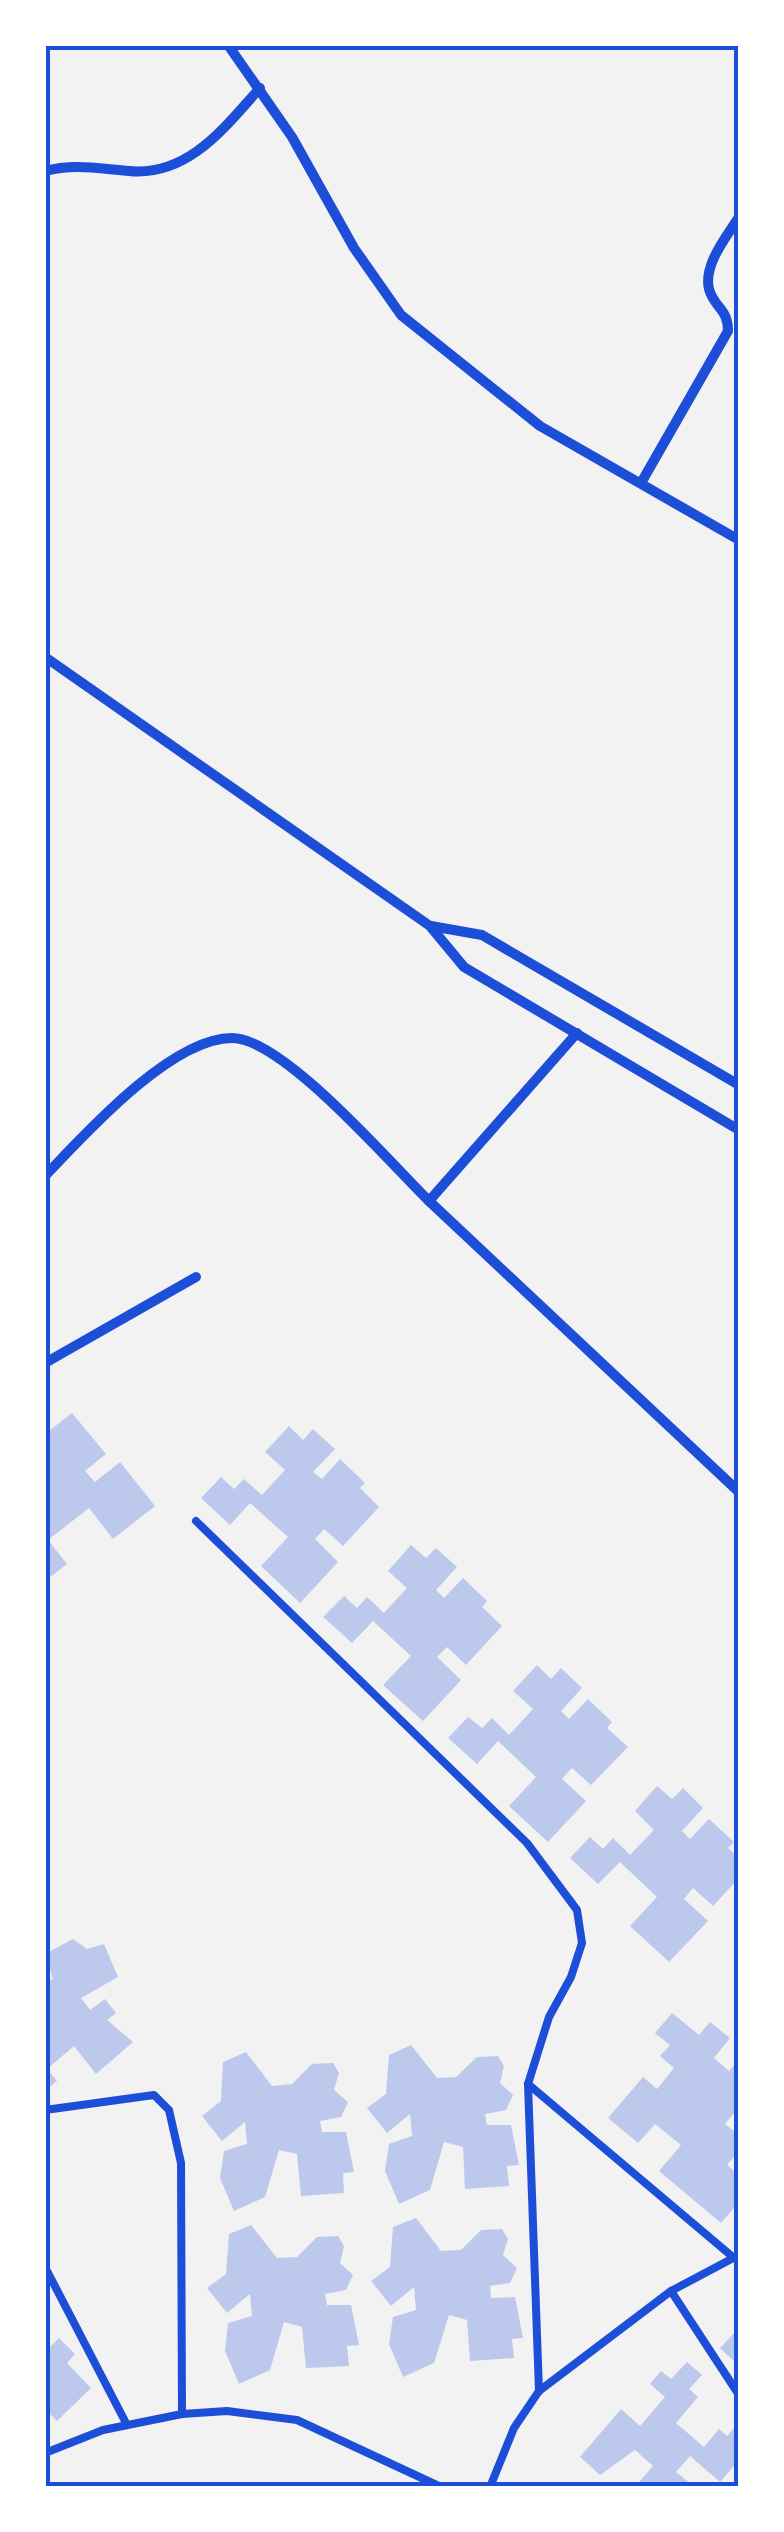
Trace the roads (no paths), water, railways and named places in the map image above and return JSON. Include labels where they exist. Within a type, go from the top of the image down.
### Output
[{"type":"street","points":[[228,45],[260,88],[361,260],[401,315],[540,426],[739,540]]},
{"type":"street","points":[[45,171],[102,167],[158,171],[215,138],[260,88]]},
{"type":"street","points":[[641,484],[728,332],[728,315],[710,292],[709,272],[739,217]]},
{"type":"street","points":[[45,657],[430,926],[464,967],[739,1130]]},
{"type":"street","points":[[430,926],[482,936],[739,1085]]},
{"type":"street","points":[[428,1200],[576,1034]]},
{"type":"street","points":[[45,1176],[108,1109],[162,1068],[210,1042],[234,1038],[267,1047],[296,1070],[428,1200],[739,1492]]},
{"type":"street","points":[[45,1363],[196,1278]]},
{"type":"lane","points":[[196,1521],[527,1843],[564,1886],[577,1910],[582,1943],[571,1977],[549,2017],[528,2084],[539,2391]]},
{"type":"lane","points":[[490,2487],[514,2428],[539,2391],[670,2291],[737,2256],[528,2084]]},
{"type":"lane","points":[[45,2110],[131,2095],[154,2095],[170,2110],[181,2163],[182,2414]]},
{"type":"lane","points":[[45,2267],[126,2425]]},
{"type":"lane","points":[[670,2291],[739,2395]]},
{"type":"lane","points":[[45,2453],[126,2425],[227,2410],[296,2420],[441,2487]]}]
